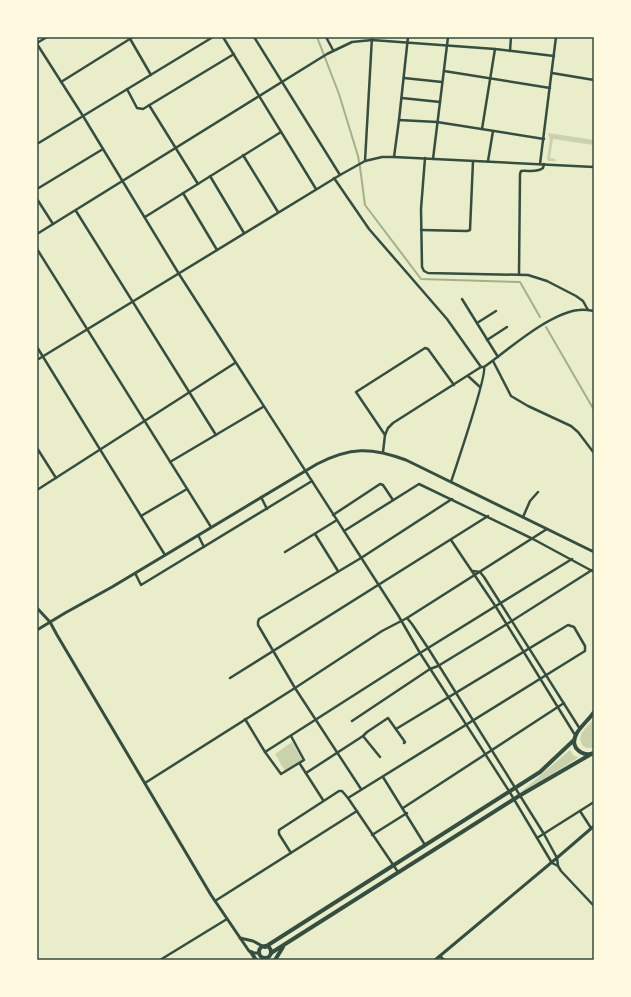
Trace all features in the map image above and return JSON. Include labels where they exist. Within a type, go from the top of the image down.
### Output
[{"type":"main road","points":[[593,753],[582,754],[575,746],[574,740],[575,735],[594,712]]},
{"type":"main road","points":[[574,740],[540,772],[260,949],[260,956],[266,958],[270,957],[287,942],[519,796],[593,753]]},
{"type":"main road","points":[[275,960],[287,942]]},
{"type":"main road","points":[[265,947],[269,948],[270,957]]},
{"type":"main road","points":[[251,952],[256,960]]},
{"type":"street","points":[[47,37],[37,43],[103,148],[179,274],[402,621],[448,698],[552,862],[558,866],[565,877],[594,906]]},
{"type":"street","points":[[61,82],[129,38],[133,37]]},
{"type":"street","points":[[37,144],[213,37]]},
{"type":"street","points":[[223,37],[316,189]]},
{"type":"street","points":[[254,37],[340,175]]},
{"type":"street","points":[[326,37],[332,50]]},
{"type":"street","points":[[394,157],[408,37]]},
{"type":"street","points":[[433,159],[448,37]]},
{"type":"street","points":[[510,51],[511,37]]},
{"type":"street","points":[[519,274],[520,174],[523,171],[538,171],[543,168],[544,138],[556,37]]},
{"type":"street","points":[[129,38],[151,75]]},
{"type":"street","points":[[363,162],[372,38]]},
{"type":"street","points":[[37,234],[332,50],[352,42],[372,38],[554,56]]},
{"type":"street","points":[[482,129],[495,49]]},
{"type":"street","points":[[127,90],[137,108],[143,109],[234,54]]},
{"type":"street","points":[[444,71],[550,88]]},
{"type":"street","points":[[552,73],[594,80]]},
{"type":"street","points":[[404,78],[442,82]]},
{"type":"street","points":[[402,98],[440,102]]},
{"type":"street","points":[[149,106],[198,184]]},
{"type":"street","points":[[399,120],[438,122],[544,138]]},
{"type":"street","points":[[488,161],[493,131]]},
{"type":"street","points":[[145,217],[281,132]]},
{"type":"street","points":[[37,189],[103,148]]},
{"type":"street","points":[[243,156],[278,212]]},
{"type":"street","points":[[37,360],[278,212],[363,162],[382,157],[394,157],[594,167]]},
{"type":"street","points":[[425,158],[421,230],[422,267],[424,271],[428,273],[528,275],[547,281],[576,296],[583,301],[588,310]]},
{"type":"street","points":[[421,230],[470,230],[473,161]]},
{"type":"street","points":[[210,176],[244,233]]},
{"type":"street","points":[[334,178],[369,230],[447,319],[485,370],[451,482]]},
{"type":"street","points":[[183,193],[217,250]]},
{"type":"street","points":[[37,199],[53,224]]},
{"type":"street","points":[[76,211],[216,435]]},
{"type":"street","points":[[37,250],[211,527]]},
{"type":"street","points":[[462,299],[498,357]]},
{"type":"street","points":[[383,452],[385,435],[388,428],[393,423],[493,361],[528,335],[555,318],[568,312],[594,310]]},
{"type":"street","points":[[477,323],[496,311]]},
{"type":"street","points":[[487,340],[508,327]]},
{"type":"street","points":[[37,347],[165,555]]},
{"type":"street","points":[[385,435],[356,392],[425,348],[428,349],[454,385]]},
{"type":"street","points":[[493,361],[511,396],[528,406],[571,426],[578,432],[594,453]]},
{"type":"street","points":[[37,490],[236,363]]},
{"type":"street","points":[[468,376],[480,388]]},
{"type":"street","points":[[170,462],[263,406]]},
{"type":"street","points":[[37,448],[56,478]]},
{"type":"street","points":[[37,630],[305,471],[331,457],[347,452],[361,450],[383,452],[406,460],[594,552]]},
{"type":"street","points":[[135,573],[141,585],[312,481]]},
{"type":"street","points":[[333,515],[382,484],[393,500]]},
{"type":"street","points":[[344,532],[419,484],[533,538],[593,571],[513,621],[438,666],[430,669],[352,721]]},
{"type":"street","points":[[140,516],[187,489]]},
{"type":"street","points":[[523,517],[530,501],[538,492]]},
{"type":"street","points":[[261,497],[267,509]]},
{"type":"street","points":[[361,789],[295,688],[274,650],[258,626],[258,622],[259,619],[361,558],[452,499]]},
{"type":"street","points":[[230,678],[488,516]]},
{"type":"street","points":[[285,552],[337,520]]},
{"type":"street","points":[[145,783],[295,688],[382,630],[407,618],[547,529]]},
{"type":"street","points":[[315,534],[338,571]]},
{"type":"street","points":[[198,535],[204,547]]},
{"type":"street","points":[[451,540],[507,624],[575,735]]},
{"type":"street","points":[[265,752],[420,653],[572,559]]},
{"type":"street","points":[[472,571],[480,572],[502,603],[580,729]]},
{"type":"street","points":[[37,608],[50,622],[215,901],[246,947],[251,952],[260,956]]},
{"type":"street","points":[[407,618],[428,648],[455,694],[544,834],[557,858],[558,866]]},
{"type":"street","points":[[348,798],[585,651],[585,646],[574,627],[568,625],[396,729]]},
{"type":"street","points":[[403,808],[564,703]]},
{"type":"street","points":[[306,773],[338,753],[388,718],[405,742],[404,743]]},
{"type":"street","points":[[245,719],[265,752],[281,774],[300,764],[304,759],[291,736]]},
{"type":"street","points":[[363,736],[380,758]]},
{"type":"street","points":[[300,764],[323,800]]},
{"type":"street","points":[[383,777],[407,813],[425,845]]},
{"type":"street","points":[[291,853],[279,834],[279,830],[339,790],[342,791],[348,798],[398,872]]},
{"type":"street","points":[[538,838],[594,802]]},
{"type":"street","points":[[215,901],[356,811]]},
{"type":"street","points":[[435,960],[593,827],[580,811]]},
{"type":"street","points":[[372,835],[407,813]]},
{"type":"street","points":[[160,960],[227,919]]},
{"type":"street","points":[[240,938],[253,941],[265,947]]},
{"type":"street","points":[[440,956],[444,960]]},
{"type":"green space","points":[[548,133],[594,140],[594,145],[553,139],[550,158],[555,159],[556,161],[548,161],[547,158],[550,140]]},
{"type":"green space","points":[[594,718],[594,748],[587,748],[583,746],[580,738],[583,731]]},
{"type":"green space","points":[[292,742],[302,760],[285,771],[275,754]]},
{"type":"green space","points":[[570,750],[574,756],[579,757],[523,793],[522,791]]},
{"type":"waterway","points":[[317,37],[339,94],[358,156],[365,205],[421,279],[520,282],[540,317]]},
{"type":"waterway","points":[[546,327],[594,410]]}]
